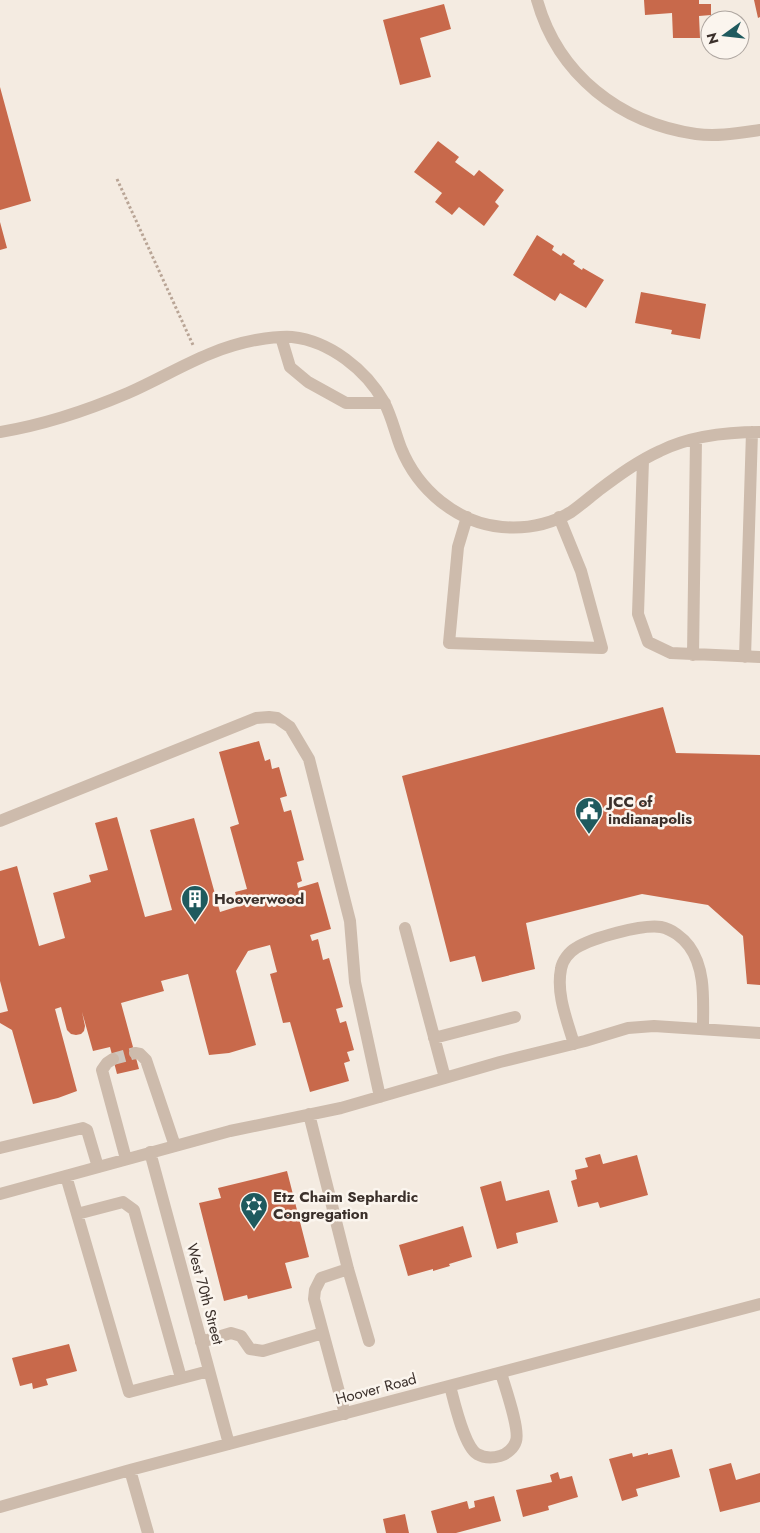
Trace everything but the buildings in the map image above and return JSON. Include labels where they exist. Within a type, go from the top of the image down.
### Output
[{"type":"street","points":[[537,0],[552,37],[567,62],[593,90],[608,101],[634,116],[660,126],[697,134],[727,135],[760,130]]},
{"type":"street","points":[[0,432],[16,430],[120,396],[220,349],[245,342],[293,337],[318,344],[347,359],[372,386],[385,403],[401,448],[416,476],[429,493],[448,507],[475,521],[501,527],[526,527],[548,522],[570,512],[631,467],[660,450],[681,442],[738,432],[756,432],[745,656]]},
{"type":"street","points":[[281,338],[290,367],[308,382],[346,403],[385,403]]},
{"type":"street","points":[[693,655],[696,439]]},
{"type":"street","points":[[643,460],[638,614],[648,642],[671,653],[760,657]]},
{"type":"street","points":[[467,517],[458,547],[449,642],[602,648],[581,572],[559,517]]},
{"type":"street","points":[[0,821],[256,718],[277,718],[290,727],[309,759],[350,922],[356,982],[380,1097]]},
{"type":"street","points":[[574,1044],[562,1004],[560,990],[561,967],[567,955],[576,948],[602,937],[646,927],[661,927],[671,931],[689,946],[695,959],[703,989],[703,1028]]},
{"type":"street","points":[[405,928],[445,1078]]},
{"type":"street","points":[[434,1038],[515,1017]]},
{"type":"street","points":[[0,1194],[230,1131],[341,1108],[500,1062],[574,1044],[628,1028],[654,1026],[760,1033]]},
{"type":"street","points":[[135,1054],[140,1054],[146,1060],[175,1146]]},
{"type":"street","points":[[114,1059],[107,1063],[102,1070],[126,1159]]},
{"type":"street","points":[[309,1114],[348,1270],[369,1341]]},
{"type":"street","points":[[0,1148],[83,1128],[87,1130],[98,1167]]},
{"type":"street","name":"West 70th Street","points":[[150,1152],[229,1444]]},
{"type":"street","points":[[66,1176],[128,1392],[209,1371]]},
{"type":"street","points":[[77,1214],[123,1202],[134,1210],[181,1378]]},
{"type":"street","points":[[345,1414],[314,1299],[315,1290],[321,1278],[348,1270]]},
{"type":"street","name":"Hoover Road","points":[[0,1506],[760,1304]]},
{"type":"street","points":[[201,1342],[231,1333],[241,1336],[250,1349],[264,1351],[323,1333]]},
{"type":"street","points":[[450,1386],[458,1418],[467,1440],[476,1453],[488,1458],[500,1456],[511,1450],[517,1440],[515,1423],[502,1373]]},
{"type":"street","points":[[130,1470],[148,1533]]},
{"type":"path","points":[[117,180],[199,358]]},
{"type":"tunnel","points":[[113,1059],[135,1053]]},
{"type":"place","name":"JCC of indianapolis","points":[[589,835]]},
{"type":"place","name":"Hooverwood","points":[[195,923]]},
{"type":"place","name":"Etz Chaim Sephardic Congregation","points":[[254,1230]]}]
